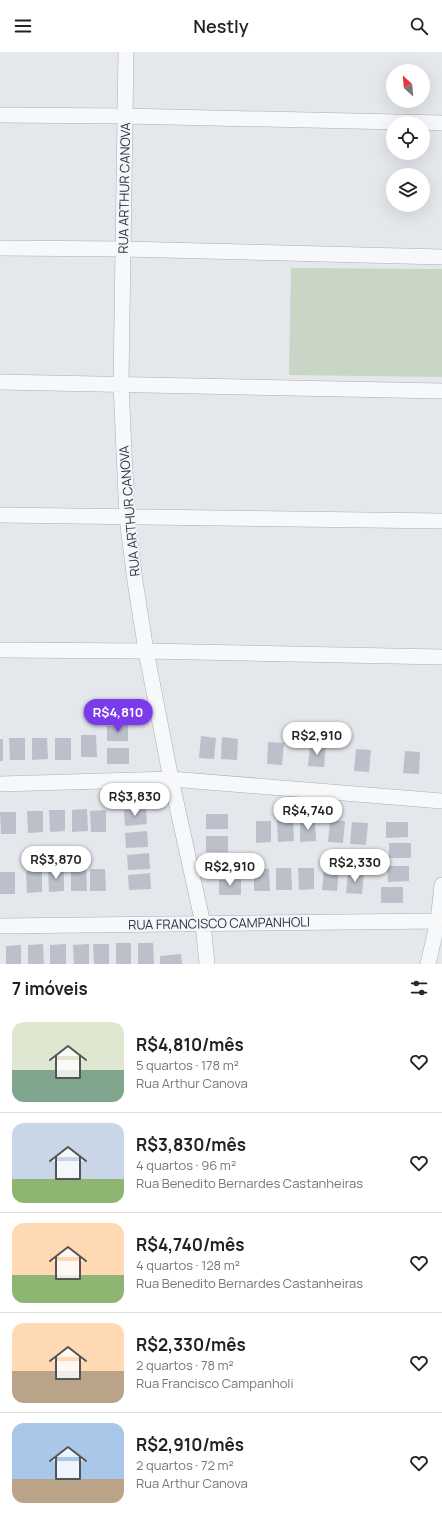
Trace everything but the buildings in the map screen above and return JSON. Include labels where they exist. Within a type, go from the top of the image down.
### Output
[{"type":"street","name":"RUA ARTHUR CANOVA","points":[[126,52],[121,384],[127,518],[146,651],[171,779],[203,924],[207,964]]},
{"type":"street","points":[[0,115],[125,116],[442,123]]},
{"type":"street","points":[[0,248],[123,249],[442,257]]},
{"type":"street","points":[[0,382],[442,390]]},
{"type":"street","points":[[0,515],[127,518],[442,520]]},
{"type":"street","points":[[0,650],[146,651],[442,657]]},
{"type":"street","points":[[0,784],[171,779],[442,801]]},
{"type":"street","points":[[428,964],[438,921],[442,885]]},
{"type":"street","name":"RUA FRANCISCO CAMPANHOLI","points":[[0,926],[438,921]]},
{"type":"green space","points":[[291,268],[442,269],[442,377],[289,375]]}]
